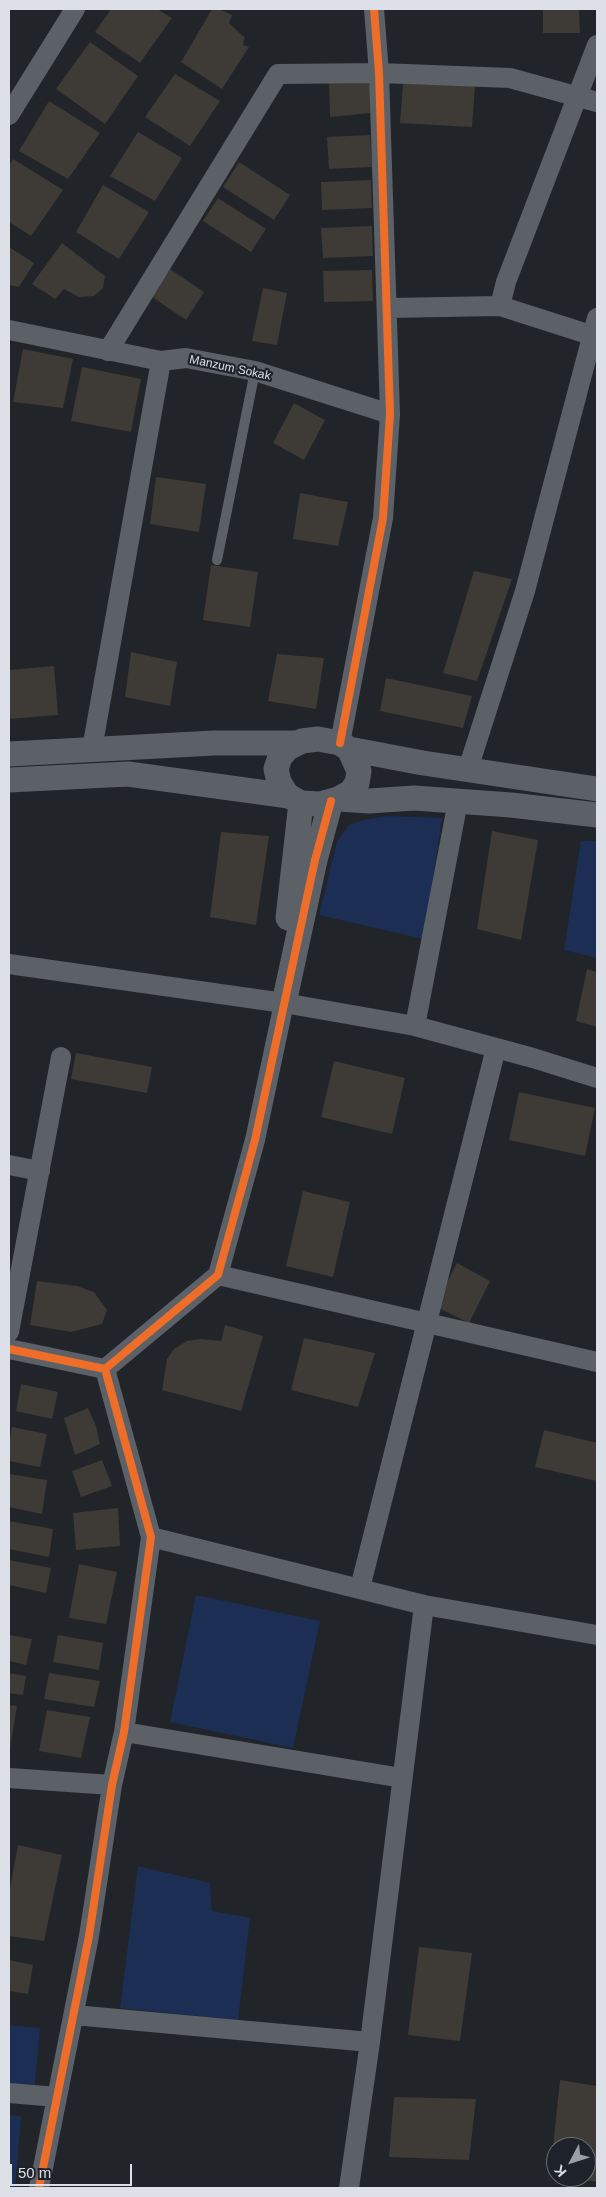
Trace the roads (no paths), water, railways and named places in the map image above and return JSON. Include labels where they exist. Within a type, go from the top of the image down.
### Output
[{"type":"street","points":[[9,115],[75,9]]},
{"type":"street","points":[[9,780],[128,774],[320,804],[335,800],[351,792],[357,782],[359,771],[345,746],[383,518],[390,414],[379,73],[374,9]]},
{"type":"street","points":[[500,306],[506,282],[597,44]]},
{"type":"street","points":[[108,351],[278,74],[379,73],[510,78],[597,102]]},
{"type":"street","points":[[386,308],[500,306],[596,330],[525,591],[468,769]]},
{"type":"street","name":"Manzum Sokak","points":[[9,330],[161,361],[186,358],[255,371],[390,414]]},
{"type":"street","points":[[92,749],[161,361]]},
{"type":"street","points":[[9,754],[214,743],[297,743],[318,740],[468,769],[597,789]]},
{"type":"street","points":[[284,1003],[285,950],[295,799],[279,782],[276,769],[280,757],[288,748],[297,743]]},
{"type":"street","points":[[335,800],[369,801],[414,798],[597,815]]},
{"type":"street","points":[[105,1368],[218,1275],[255,1140],[315,860],[335,800]]},
{"type":"street","points":[[415,1026],[458,801]]},
{"type":"street","points":[[9,964],[284,1003],[415,1026],[597,1078]]},
{"type":"street","points":[[360,1588],[496,1048]]},
{"type":"street","points":[[9,1332],[61,1057]]},
{"type":"street","points":[[9,1166],[40,1172]]},
{"type":"street","points":[[218,1275],[597,1362]]},
{"type":"street","points":[[9,1349],[105,1368]]},
{"type":"street","points":[[39,2188],[89,1936],[112,1785],[124,1732],[151,1537],[105,1368]]},
{"type":"street","points":[[151,1537],[424,1605],[597,1635]]},
{"type":"street","points":[[349,2188],[370,2042],[424,1605]]},
{"type":"street","points":[[124,1732],[402,1778]]},
{"type":"street","points":[[9,1778],[112,1785]]},
{"type":"street","points":[[74,2015],[370,2042]]},
{"type":"street","points":[[9,2094],[57,2097]]},
{"type":"lane","points":[[216,560],[255,371]]}]
